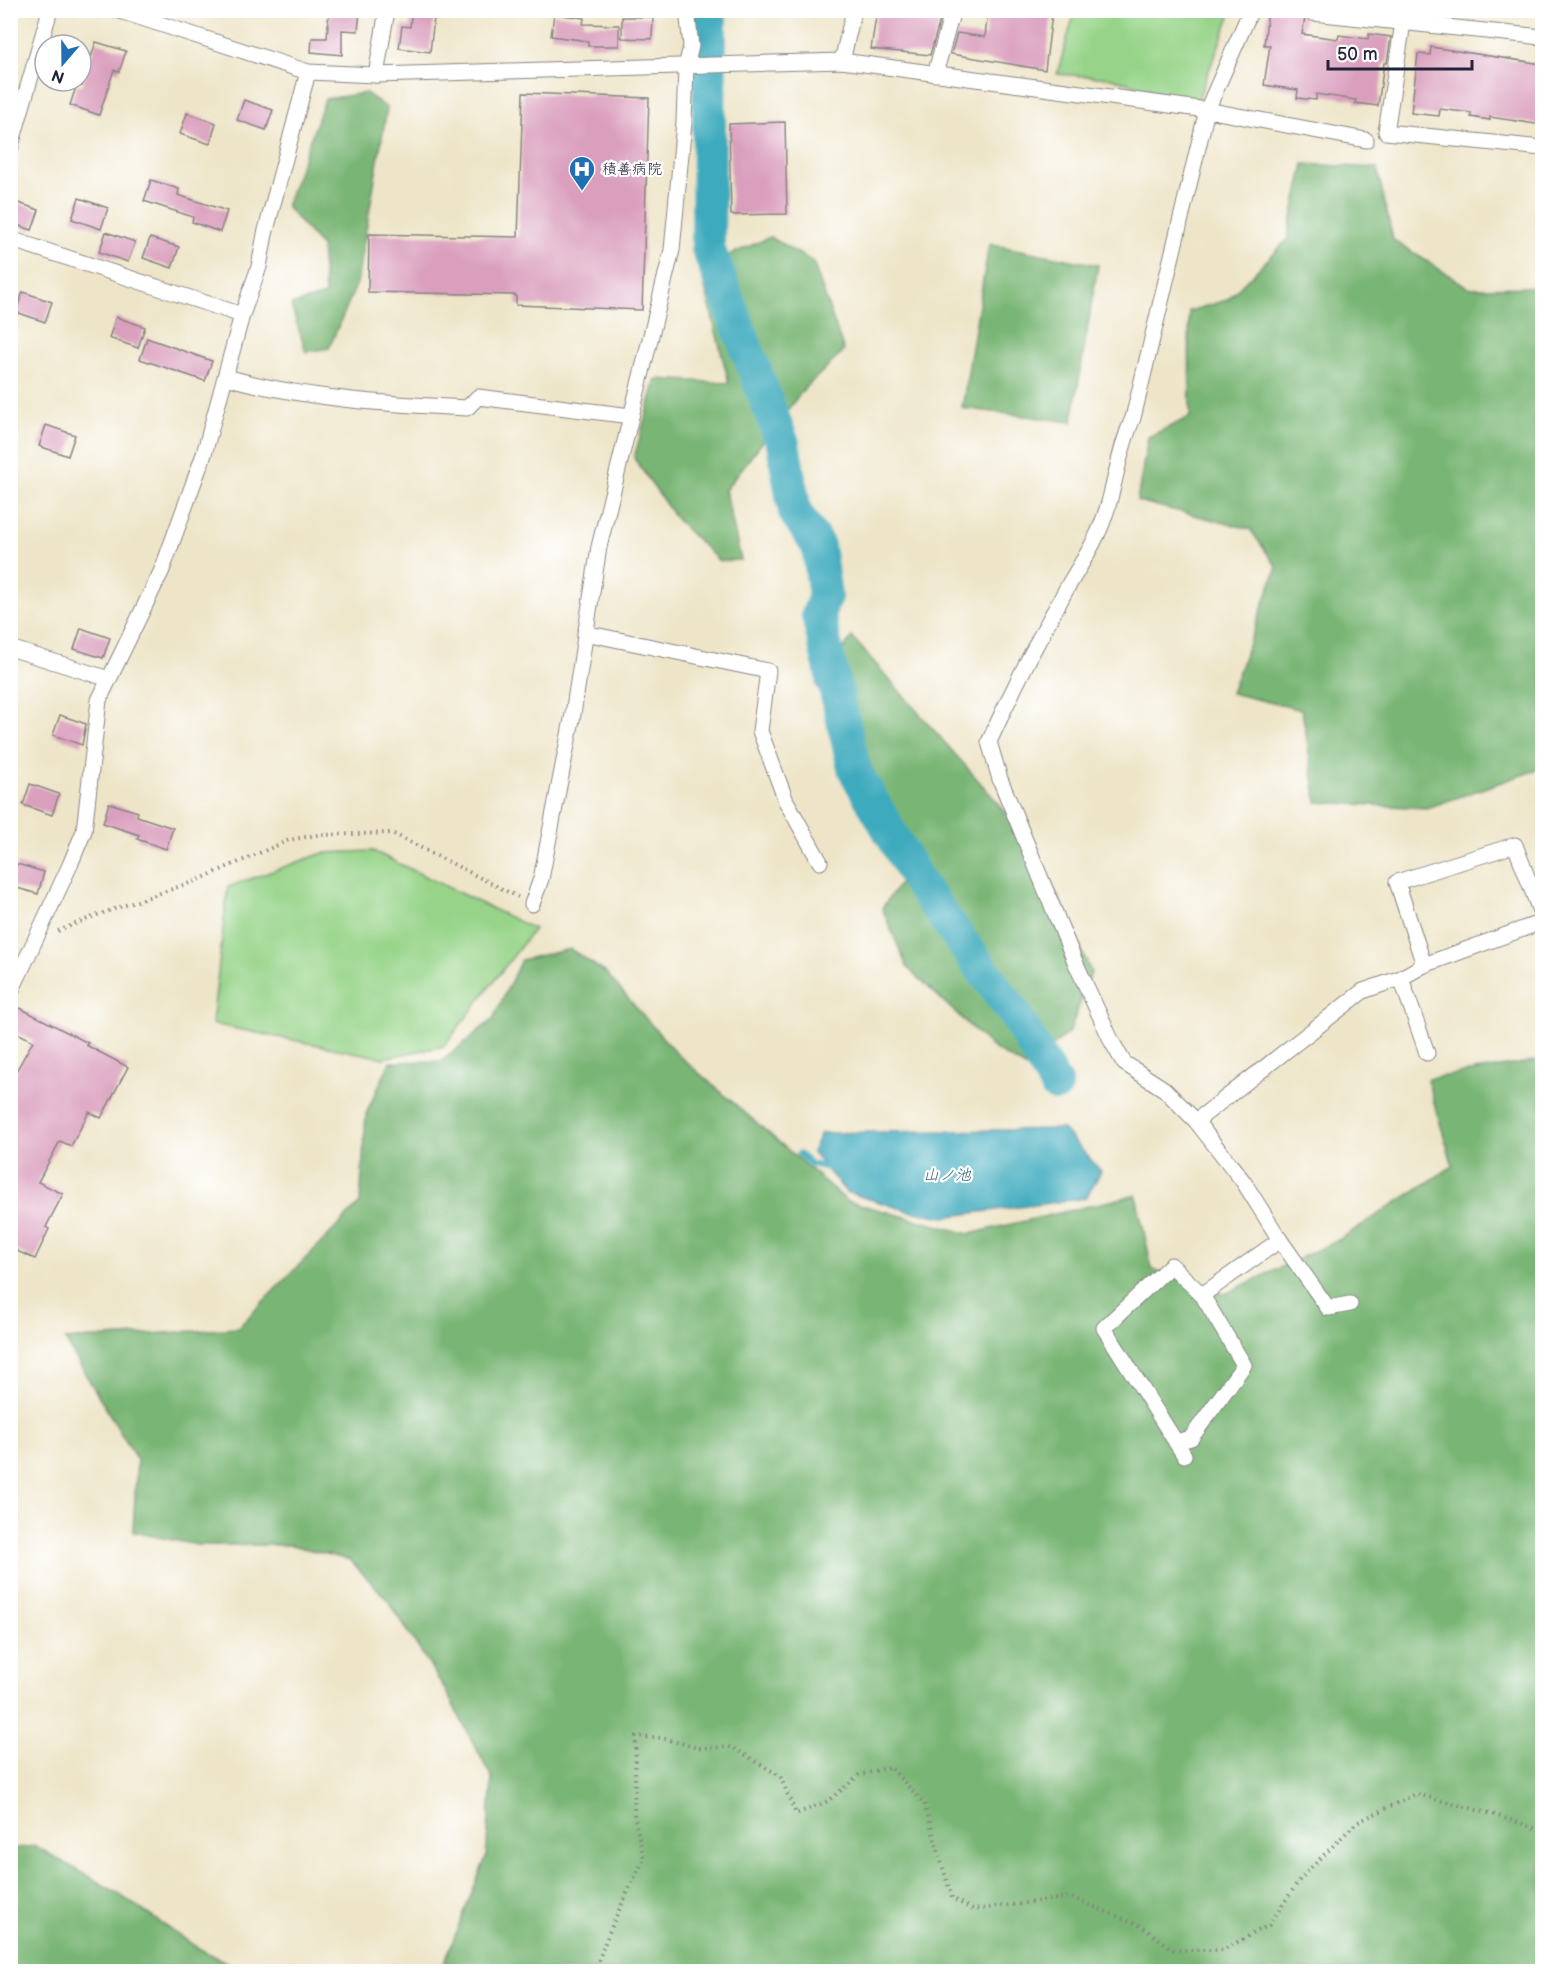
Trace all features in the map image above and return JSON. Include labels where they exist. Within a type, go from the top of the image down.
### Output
[{"type":"street","points":[[10,149],[50,10]]},
{"type":"street","points":[[117,10],[308,72],[376,75],[842,61],[1207,111],[1366,140]]},
{"type":"street","points":[[376,75],[387,10]]},
{"type":"street","points":[[532,904],[541,879],[573,714],[599,548],[672,250],[684,122],[692,66],[687,10]]},
{"type":"street","points":[[842,61],[854,10]]},
{"type":"street","points":[[935,74],[953,10]]},
{"type":"street","points":[[1251,10],[1207,111],[1133,418],[1125,436],[1107,508],[1097,535],[1014,687],[989,742],[1009,801],[1076,964],[1124,1063],[1164,1089],[1196,1120],[1243,1181],[1280,1240],[1328,1308],[1350,1304]]},
{"type":"street","points":[[1313,13],[1404,16],[1542,37]]},
{"type":"street","points":[[1404,16],[1386,132],[1542,148]]},
{"type":"street","points":[[10,994],[84,831],[99,700],[162,570],[204,454],[242,315],[259,267],[265,234],[308,72]]},
{"type":"street","points":[[10,240],[242,315]]},
{"type":"street","points":[[226,376],[250,383],[327,397],[395,404],[467,408],[478,398],[631,416]]},
{"type":"street","points":[[585,633],[768,671],[760,731],[786,801],[820,862]]},
{"type":"street","points":[[10,648],[109,679]]},
{"type":"street","points":[[1424,965],[1397,882],[1515,845],[1542,916]]},
{"type":"street","points":[[1196,1120],[1363,991],[1401,978],[1424,965],[1542,922]]},
{"type":"street","points":[[1401,978],[1427,1053]]},
{"type":"street","points":[[1202,1295],[1280,1240]]},
{"type":"street","points":[[1171,1265],[1202,1295],[1244,1365],[1191,1438],[1180,1449],[1104,1329],[1171,1265]]},
{"type":"path","points":[[35,940],[100,914],[198,880],[289,840],[317,834],[392,833],[532,904]]},
{"type":"path","points":[[596,1971],[600,1955],[623,1901],[644,1859],[634,1816],[636,1736],[662,1738],[698,1748],[732,1747],[780,1776],[796,1814],[828,1801],[859,1775],[890,1767],[924,1803],[952,1898],[973,1910],[1070,1897],[1141,1926],[1174,1950],[1222,1950],[1269,1924],[1300,1879],[1356,1823],[1416,1794],[1496,1815],[1542,1831]]},
{"type":"green space","points":[[1075,11],[1232,11],[1196,104],[1112,78],[1057,74]]},
{"type":"green space","points":[[366,93],[387,108],[357,283],[329,348],[306,352],[291,305],[325,295],[321,246],[286,206],[325,99]]},
{"type":"green space","points":[[1304,164],[1377,168],[1393,240],[1469,288],[1542,287],[1542,768],[1427,808],[1317,802],[1302,710],[1231,693],[1277,567],[1250,529],[1137,501],[1148,437],[1190,417],[1189,311],[1227,300],[1287,240]]},
{"type":"green space","points":[[770,237],[813,262],[844,351],[803,390],[725,490],[741,560],[719,561],[676,519],[634,458],[656,379],[729,383],[700,268]]},
{"type":"green space","points":[[989,244],[1098,265],[1072,422],[962,408]]},
{"type":"green space","points":[[852,637],[998,803],[1057,894],[1091,972],[1070,1031],[1027,1068],[994,1049],[907,967],[882,908],[914,863],[816,684]]},
{"type":"green space","points":[[373,851],[534,929],[444,1046],[383,1058],[212,1024],[228,887],[323,853]]},
{"type":"green space","points":[[570,949],[605,972],[677,1054],[847,1201],[969,1234],[1136,1195],[1152,1269],[1225,1294],[1342,1238],[1453,1166],[1427,1079],[1542,1060],[1542,1971],[441,1971],[486,1857],[492,1778],[443,1686],[387,1599],[350,1560],[291,1545],[197,1545],[133,1532],[137,1460],[65,1340],[238,1328],[360,1203],[366,1114],[390,1062],[442,1061],[493,1019],[521,960]]},
{"type":"green space","points":[[35,1846],[114,1891],[198,1948],[244,1971],[11,1971],[11,1849]]},
{"type":"water","name":"山ノ池","points":[[1063,1129],[1101,1171],[1086,1198],[944,1217],[909,1211],[846,1192],[812,1152],[821,1133]]},
{"type":"building","points":[[329,10],[360,10],[358,31],[342,30],[342,55],[311,52],[312,38],[327,38]]},
{"type":"building","points":[[412,10],[435,10],[430,52],[399,48],[402,26],[410,27]]},
{"type":"building","points":[[877,10],[943,10],[930,55],[871,49]]},
{"type":"building","points":[[988,10],[1025,10],[1052,14],[1045,70],[951,54],[957,33],[985,37]]},
{"type":"building","points":[[1268,10],[1304,10],[1302,34],[1338,39],[1339,35],[1368,39],[1369,34],[1391,37],[1387,63],[1384,63],[1378,106],[1316,94],[1316,100],[1297,98],[1298,90],[1264,85],[1270,45],[1264,45]]},
{"type":"building","points":[[554,14],[584,18],[583,24],[619,25],[619,46],[588,46],[588,41],[551,36]]},
{"type":"building","points":[[622,17],[653,17],[652,39],[622,38]]},
{"type":"building","points":[[96,42],[126,51],[119,72],[114,70],[99,115],[70,105],[74,93],[93,93],[93,51]]},
{"type":"building","points":[[1431,47],[1542,64],[1542,125],[1490,117],[1490,120],[1471,117],[1471,113],[1440,109],[1439,116],[1411,113],[1418,54],[1430,55]]},
{"type":"building","points":[[523,93],[649,98],[642,310],[516,305],[516,295],[368,292],[369,234],[518,237]]},
{"type":"building","points":[[244,100],[273,110],[266,130],[237,120]]},
{"type":"building","points":[[187,113],[216,123],[210,144],[180,134]]},
{"type":"building","points":[[785,122],[787,214],[731,215],[729,124]]},
{"type":"building","points":[[151,180],[179,189],[178,195],[227,211],[220,232],[192,222],[193,217],[144,201]]},
{"type":"building","points":[[79,198],[108,208],[101,229],[72,219]]},
{"type":"building","points":[[10,200],[39,210],[32,230],[10,223]]},
{"type":"building","points":[[106,232],[135,242],[128,262],[99,252]]},
{"type":"building","points":[[150,238],[179,247],[172,268],[143,258]]},
{"type":"building","points":[[23,292],[52,302],[45,322],[16,312]]},
{"type":"building","points":[[116,317],[145,327],[138,348],[109,338]]},
{"type":"building","points":[[147,338],[212,361],[205,381],[140,359]]},
{"type":"building","points":[[46,425],[75,435],[68,456],[39,446]]},
{"type":"building","points":[[81,628],[110,638],[103,658],[74,649]]},
{"type":"building","points":[[60,715],[86,724],[82,745],[53,735]]},
{"type":"building","points":[[30,784],[59,794],[52,815],[23,805]]},
{"type":"building","points":[[109,803],[138,812],[137,816],[173,828],[166,849],[137,839],[139,835],[103,823]]},
{"type":"building","points":[[17,864],[44,872],[38,894],[10,886]]},
{"type":"building","points":[[18,1007],[88,1043],[86,1045],[128,1067],[101,1118],[89,1112],[71,1146],[60,1141],[38,1182],[63,1194],[46,1227],[49,1229],[35,1259],[10,1248],[10,1082],[33,1041],[10,1029],[10,1020]]},
{"type":"waterway","points":[[708,10],[710,19],[708,248],[783,444],[795,512],[818,546],[825,596],[818,615],[855,771],[921,886],[1014,1013],[1056,1085]]},
{"type":"waterway","points":[[799,1154],[811,1164],[833,1169]]},
{"type":"place","name":"積善病院","points":[[582,192]]}]
